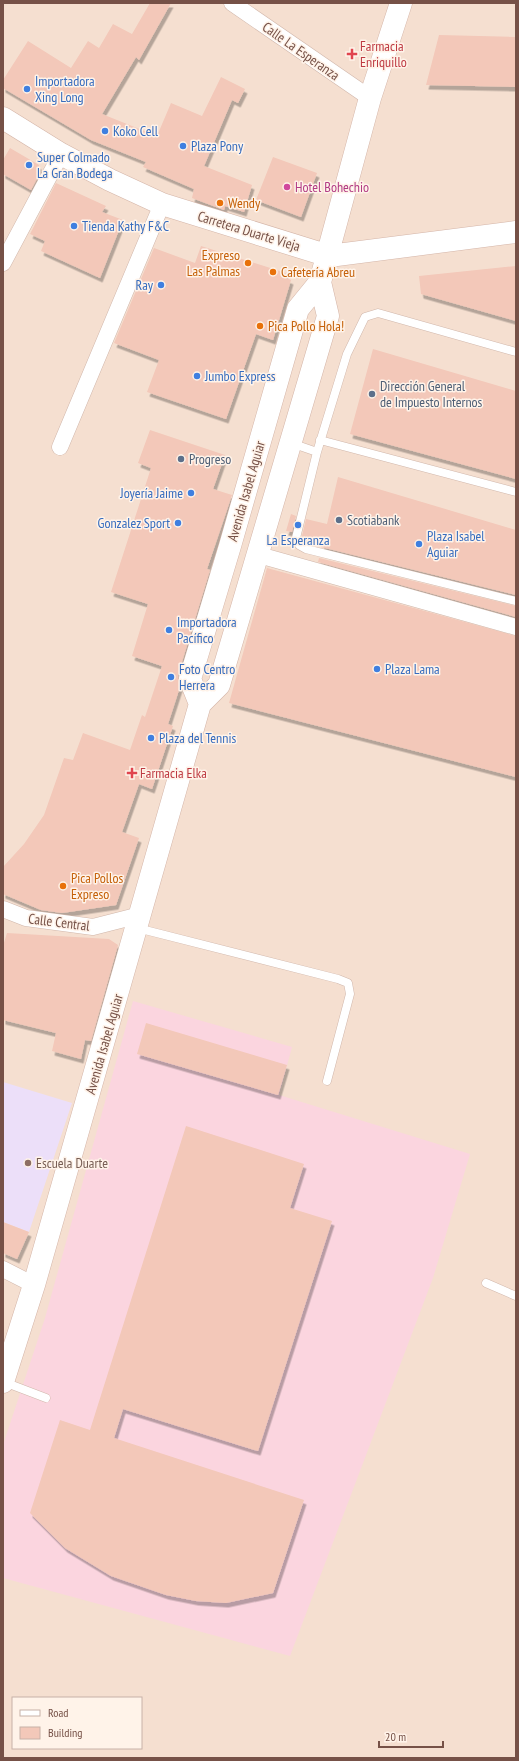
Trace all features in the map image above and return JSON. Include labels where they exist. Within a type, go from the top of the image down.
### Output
[{"type":"main road","name":"Avenida Isabel Aguiar","points":[[200,704],[190,679],[298,309],[320,282],[329,256],[370,98],[401,3]]},
{"type":"main road","name":"Carretera Duarte Vieja","points":[[3,118],[61,154],[110,180],[162,204],[329,256],[516,232]]},
{"type":"main road","name":"Avenida Isabel Aguiar","points":[[5,1372],[34,1285],[200,704],[219,684],[292,443],[328,316],[320,282]]},
{"type":"main road","points":[[230,546],[259,555]]},
{"type":"street","name":"Calle La Esperanza","points":[[232,3],[370,98]]},
{"type":"street","points":[[3,262],[61,154]]},
{"type":"street","points":[[60,447],[162,204]]},
{"type":"street","points":[[259,555],[516,627]]},
{"type":"street","name":"Calle Central","points":[[3,909],[26,918],[93,927],[138,921]]},
{"type":"street","points":[[3,1269],[34,1285]]},
{"type":"lane","points":[[516,352],[378,313],[365,317],[347,354],[320,440],[296,538],[299,545],[306,549],[516,601]]},
{"type":"lane","points":[[320,440],[516,492]]},
{"type":"lane","points":[[292,443],[317,452]]},
{"type":"lane","points":[[138,921],[338,978],[348,983],[350,994],[327,1081]]},
{"type":"lane","points":[[486,1283],[516,1296]]},
{"type":"lane","points":[[5,1372],[46,1398]]},
{"type":"shaded area","points":[[3,3],[516,3],[516,1758],[3,1758]]},
{"type":"shaded area","points":[[133,1001],[292,1047],[279,1095],[470,1154],[433,1278],[290,1656],[3,1578],[3,1445],[45,1318]]},
{"type":"shaded area","name":"Escuela Duarte","points":[[3,1082],[72,1103],[29,1232],[3,1222]]},
{"type":"building","points":[[150,3],[171,3],[139,60],[136,57],[102,114],[157,136],[171,103],[202,116],[221,77],[245,89],[238,103],[232,100],[204,166],[252,185],[244,212],[225,206],[224,210],[192,198],[194,189],[143,167],[146,162],[91,140],[3,88],[3,80],[28,41],[71,68],[88,41],[99,48],[113,24],[132,34]]},
{"type":"building","points":[[439,35],[516,37],[516,87],[426,85]]},
{"type":"building","points":[[10,148],[39,165],[40,173],[31,190],[3,174],[3,160]]},
{"type":"building","name":"Hotel Bohechio","points":[[273,157],[317,173],[301,217],[256,200]]},
{"type":"building","points":[[56,183],[106,206],[102,212],[123,220],[100,278],[41,251],[45,241],[30,234]]},
{"type":"building","points":[[201,246],[286,273],[284,277],[291,280],[273,340],[256,334],[226,419],[147,392],[159,360],[114,343],[154,248],[195,263]]},
{"type":"building","points":[[516,266],[516,321],[421,294],[419,276]]},
{"type":"building","points":[[373,349],[516,391],[516,479],[350,434]]},
{"type":"building","points":[[150,430],[225,455],[213,489],[232,495],[207,569],[210,570],[178,675],[180,687],[168,724],[173,726],[152,789],[139,784],[122,832],[139,838],[116,905],[62,913],[41,910],[3,894],[3,867],[24,844],[44,815],[64,758],[73,760],[83,733],[130,750],[142,715],[145,717],[162,666],[132,656],[148,604],[111,592],[151,468],[138,463]]},
{"type":"building","name":"Plaza Isabel Aguiar","points":[[338,477],[516,530],[516,595],[321,547],[323,541],[302,536],[306,519],[327,524]]},
{"type":"building","points":[[291,514],[296,516],[292,532],[286,531]]},
{"type":"building","points":[[319,558],[516,606],[516,617],[318,562]]},
{"type":"building","name":"Plaza Lama","points":[[267,568],[516,636],[516,777],[229,703]]},
{"type":"building","points":[[7,933],[109,939],[118,945],[91,1041],[85,1040],[81,1059],[52,1051],[56,1033],[3,1020],[3,946]]},
{"type":"building","points":[[146,1023],[287,1065],[278,1095],[137,1054]]},
{"type":"building","points":[[186,1126],[304,1164],[290,1208],[332,1221],[258,1451],[123,1409],[114,1438],[304,1500],[273,1593],[226,1603],[196,1601],[166,1595],[111,1576],[65,1548],[30,1513],[60,1420],[90,1430]]},
{"type":"building","points":[[3,1222],[29,1232],[17,1259],[3,1253]]},
{"type":"place","name":"Farmacia Enriquillo","points":[[352,54]]},
{"type":"place","name":"Importadora Xing Long","points":[[27,89]]},
{"type":"place","name":"Koko Cell","points":[[105,131]]},
{"type":"place","name":"Plaza Pony","points":[[183,146]]},
{"type":"place","name":"Super Colmado La Gran Bodega","points":[[29,165]]},
{"type":"place","name":"Hotel Bohechio","points":[[287,187]]},
{"type":"place","name":"Wendy","points":[[220,203]]},
{"type":"place","name":"Tienda Kathy F&C","points":[[74,226]]},
{"type":"place","name":"Expreso Las Palmas","points":[[248,263]]},
{"type":"place","name":"Cafetería Abreu","points":[[273,272]]},
{"type":"place","name":"Ray","points":[[161,285]]},
{"type":"place","name":"Pica Pollo Hola!","points":[[260,326]]},
{"type":"place","name":"Jumbo Express","points":[[197,376]]},
{"type":"place","name":"Dirección General de Impuesto Internos","points":[[372,394]]},
{"type":"place","name":"Progreso","points":[[181,459]]},
{"type":"place","name":"Joyería Jaime","points":[[191,493]]},
{"type":"place","name":"Scotiabank","points":[[339,520]]},
{"type":"place","name":"Gonzalez Sport","points":[[178,523]]},
{"type":"place","name":"La Esperanza","points":[[298,525]]},
{"type":"place","name":"Plaza Isabel Aguiar","points":[[419,544]]},
{"type":"place","name":"Importadora Pacífico","points":[[169,630]]},
{"type":"place","name":"Plaza Lama","points":[[377,669]]},
{"type":"place","name":"Foto Centro Herrera","points":[[171,677]]},
{"type":"place","name":"Plaza del Tennis","points":[[151,738]]},
{"type":"place","name":"Farmacia Elka","points":[[132,773]]},
{"type":"place","name":"Pica Pollos Expreso","points":[[63,886]]},
{"type":"place","name":"Escuela Duarte","points":[[28,1163]]}]
